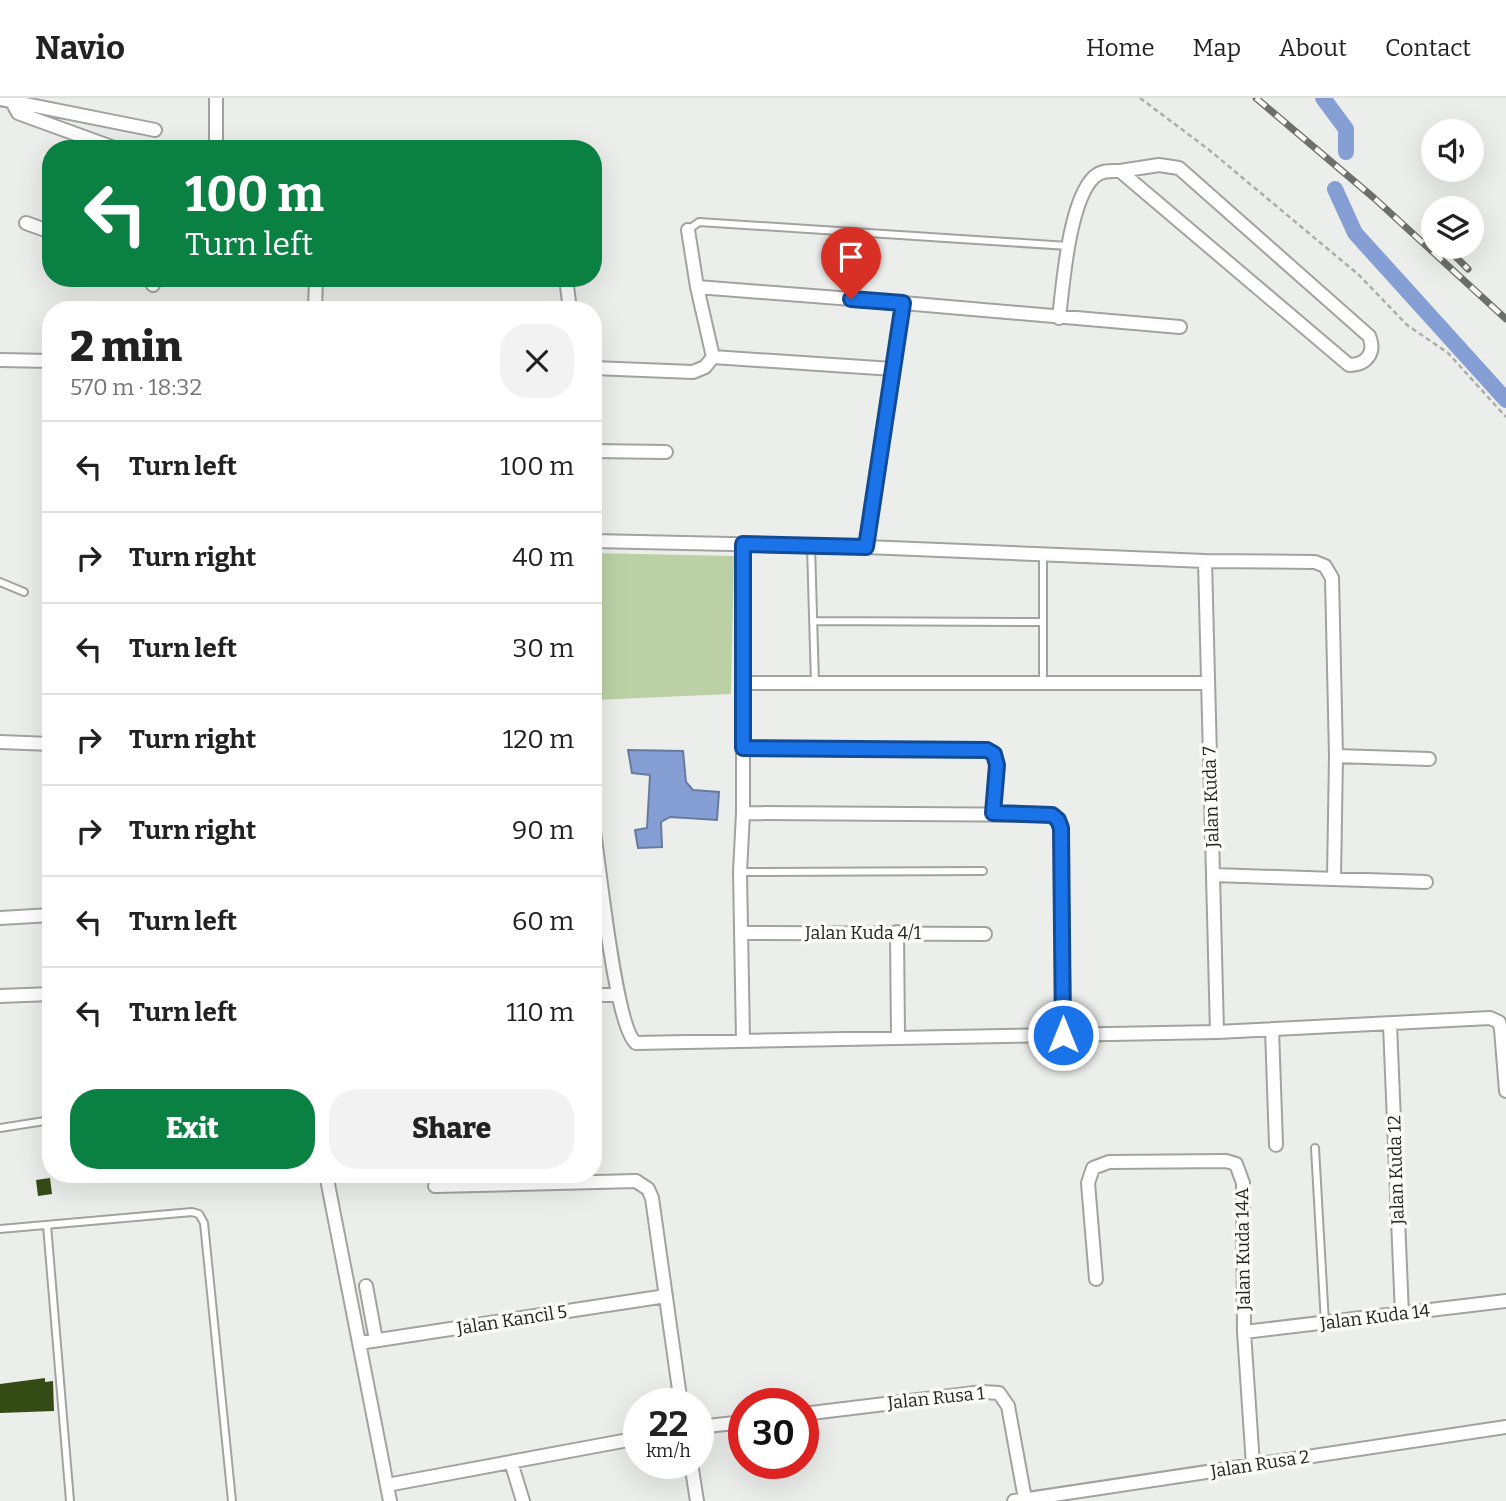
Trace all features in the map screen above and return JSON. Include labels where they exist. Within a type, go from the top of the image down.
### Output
[{"type":"street","points":[[216,98],[216,140]]},
{"type":"street","points":[[6,100],[155,130]]},
{"type":"street","points":[[6,100],[18,113],[92,140]]},
{"type":"street","points":[[1059,318],[1068,246],[1079,207],[1093,178],[1104,171],[1159,165],[1179,168],[1369,336],[1373,345],[1370,356],[1363,362],[1349,365],[1120,171]]},
{"type":"street","points":[[26,223],[42,229]]},
{"type":"street","points":[[688,230],[713,358]]},
{"type":"street","points":[[697,287],[1180,327]]},
{"type":"street","points":[[866,547],[903,303]]},
{"type":"street","points":[[602,368],[693,372],[705,367],[713,358]]},
{"type":"street","points":[[713,358],[893,369]]},
{"type":"street","points":[[0,360],[42,361]]},
{"type":"street","points":[[602,452],[666,452]]},
{"type":"street","points":[[602,541],[866,547],[1205,561],[1315,562],[1325,566],[1332,578],[1336,756],[1334,878]]},
{"type":"street","points":[[743,544],[743,813],[740,872],[743,1041]]},
{"type":"street","name":"Jalan Kuda 7","points":[[1205,561],[1217,1032]]},
{"type":"street","points":[[743,682],[1208,683]]},
{"type":"street","points":[[0,742],[42,744]]},
{"type":"street","points":[[1336,756],[1429,759]]},
{"type":"street","points":[[743,813],[1052,815],[1061,828],[1063,1035]]},
{"type":"street","points":[[1213,875],[1426,882]]},
{"type":"street","points":[[602,906],[618,995],[629,1038],[636,1042],[1217,1032],[1391,1025],[1478,1018],[1499,1021],[1503,1037],[1506,1091]]},
{"type":"street","points":[[0,918],[42,916]]},
{"type":"street","points":[[897,932],[898,1037]]},
{"type":"street","name":"Jalan Kuda 4/1","points":[[741,933],[985,934]]},
{"type":"street","points":[[0,996],[42,994]]},
{"type":"street","points":[[602,995],[618,995]]},
{"type":"street","name":"Jalan Kuda 12","points":[[1391,1025],[1402,1315]]},
{"type":"street","points":[[1272,1029],[1276,1145]]},
{"type":"street","name":"Jalan Kuda 14A","points":[[1096,1279],[1088,1183],[1093,1168],[1109,1162],[1226,1161],[1236,1164],[1243,1183],[1244,1332],[1253,1465]]},
{"type":"street","points":[[602,1182],[636,1181],[643,1184],[652,1198],[679,1388]]},
{"type":"street","points":[[328,1183],[390,1501]]},
{"type":"street","points":[[435,1186],[556,1183]]},
{"type":"street","points":[[366,1286],[376,1340]]},
{"type":"street","name":"Jalan Kancil 5","points":[[359,1343],[666,1296]]},
{"type":"street","name":"Jalan Kuda 14","points":[[1244,1332],[1506,1301]]},
{"type":"street","name":"Jalan Rusa 1","points":[[819,1412],[983,1392],[999,1393],[1008,1406],[1020,1500]]},
{"type":"street","name":"Jalan Rusa 2","points":[[1020,1500],[1506,1427]]},
{"type":"street","points":[[387,1486],[623,1441]]},
{"type":"street","points":[[511,1462],[523,1501]]},
{"type":"street","points":[[694,1479],[697,1501]]},
{"type":"lane","points":[[688,230],[699,222],[1068,246]]},
{"type":"lane","points":[[810,546],[815,684]]},
{"type":"lane","points":[[1043,555],[1043,682]]},
{"type":"lane","points":[[0,582],[24,592]]},
{"type":"lane","points":[[814,621],[1044,621]]},
{"type":"lane","points":[[743,748],[987,750],[994,754],[997,765],[993,813]]},
{"type":"lane","points":[[740,872],[983,871]]},
{"type":"lane","points":[[0,1128],[42,1121]]},
{"type":"lane","points":[[1315,1148],[1325,1323]]},
{"type":"lane","points":[[0,1229],[192,1212],[199,1214],[204,1223],[232,1501]]},
{"type":"lane","points":[[47,1225],[70,1501]]},
{"type":"path","points":[[1140,98],[1208,149],[1359,275],[1407,325],[1448,353],[1506,417]]},
{"type":"green space","points":[[602,553],[734,556],[731,694],[602,700]]},
{"type":"water","points":[[628,750],[683,751],[686,782],[693,790],[719,792],[717,820],[670,817],[661,822],[662,847],[638,848],[635,830],[647,828],[650,775],[632,773]]},
{"type":"building","points":[[36,1180],[51,1183],[52,1194],[38,1196]]},
{"type":"building","points":[[45,1378],[45,1382],[53,1381],[54,1411],[0,1413],[0,1384]]},
{"type":"waterway","points":[[1323,98],[1346,129],[1346,152]]},
{"type":"waterway","points":[[1335,189],[1355,233],[1506,400]]},
{"type":"railway","points":[[1256,98],[1374,198],[1506,319]]},
{"type":"railway","points":[[1458,259],[1468,269]]},
{"type":"route","points":[[851,299],[903,303],[866,547],[743,544],[743,748],[987,750],[994,754],[997,765],[993,813],[1052,815],[1061,828],[1063,1035]]}]
